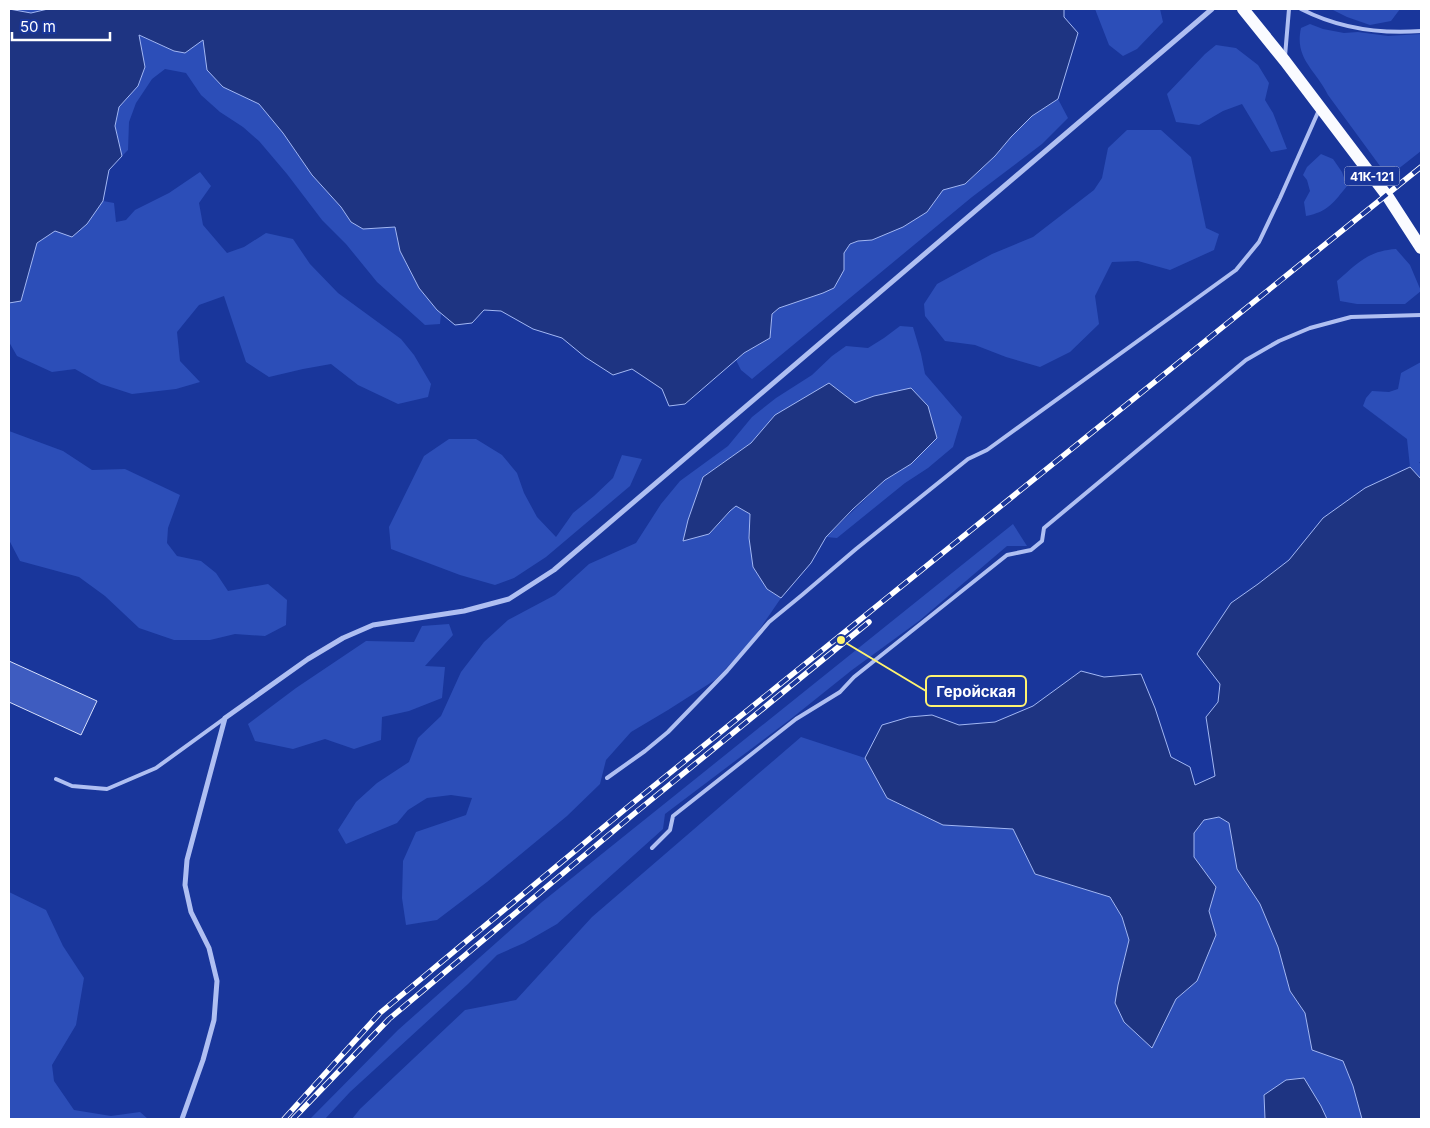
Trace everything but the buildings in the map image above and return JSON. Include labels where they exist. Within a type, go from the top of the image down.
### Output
[{"type":"main road","name":"41К-121","points":[[1243,9],[1388,197],[1421,248]]},
{"type":"street","points":[[182,1119],[203,1060],[214,1020],[217,981],[209,948],[191,912],[184,885],[187,860],[225,718],[308,659],[342,638],[373,625],[464,611],[509,599],[554,570],[1212,9]]},
{"type":"lane","points":[[1285,62],[1289,9]]},
{"type":"lane","points":[[1301,9],[1311,14],[1367,30],[1421,31]]},
{"type":"lane","points":[[607,778],[668,732],[727,671],[768,622],[856,549],[968,459],[987,450],[1236,270],[1259,242],[1320,107]]},
{"type":"lane","points":[[652,848],[670,830],[673,816],[796,719],[840,692],[854,678],[1007,555],[1031,550],[1042,541],[1044,528],[1246,360],[1279,340],[1310,328],[1351,317],[1421,314]]},
{"type":"lane","points":[[56,779],[72,786],[107,789],[156,768],[225,718]]},
{"type":"shaded area","points":[[9,9],[31,13],[48,9],[1064,9],[1064,17],[1078,33],[1058,99],[1032,116],[995,156],[965,184],[943,190],[927,212],[903,227],[872,240],[858,241],[850,244],[844,253],[844,270],[834,288],[779,308],[772,314],[770,338],[744,353],[685,404],[669,406],[662,389],[632,369],[613,375],[585,357],[562,338],[533,329],[501,311],[484,310],[472,323],[455,325],[437,310],[419,288],[400,251],[395,227],[363,229],[351,222],[341,207],[312,175],[283,133],[259,104],[223,87],[207,70],[203,40],[185,53],[174,51],[139,35],[145,67],[138,86],[119,107],[115,126],[122,156],[109,170],[103,201],[87,224],[72,237],[55,231],[37,243],[21,301],[9,303]]},
{"type":"shaded area","points":[[12,9],[48,9],[31,13],[13,11]]},
{"type":"shaded area","points":[[1095,9],[1160,9],[1163,22],[1137,49],[1123,56],[1109,45]]},
{"type":"shaded area","points":[[1331,9],[1400,9],[1391,21],[1370,25]]},
{"type":"shaded area","points":[[1310,24],[1323,29],[1344,33],[1358,32],[1388,36],[1421,34],[1421,151],[1388,177],[1307,64],[1303,56],[1300,39],[1301,28]]},
{"type":"shaded area","points":[[138,35],[174,51],[204,40],[223,87],[259,104],[283,133],[312,175],[341,207],[351,222],[363,229],[395,227],[400,251],[419,288],[441,313],[440,324],[425,325],[377,282],[346,244],[322,220],[259,141],[243,127],[220,112],[201,95],[186,73],[165,69],[152,79],[136,103],[129,122],[128,150],[122,156],[115,126],[119,107],[138,86]]},
{"type":"shaded area","points":[[1216,45],[1236,48],[1258,65],[1269,83],[1265,100],[1273,113],[1287,149],[1271,152],[1242,104],[1223,111],[1199,125],[1176,122],[1167,94]]},
{"type":"shaded area","points":[[1058,99],[1068,118],[1042,144],[972,197],[752,379],[741,370],[736,360],[744,353],[770,338],[772,314],[779,308],[823,293],[844,270],[844,253],[850,244],[858,241],[872,240],[927,212],[943,190],[965,184],[995,156],[1032,116]]},
{"type":"shaded area","points":[[1127,130],[1161,130],[1191,157],[1206,228],[1219,234],[1214,250],[1170,270],[1138,261],[1112,262],[1095,296],[1099,324],[1070,352],[1040,367],[975,345],[945,341],[925,316],[924,304],[937,284],[992,254],[1033,237],[1094,190],[1102,178],[1108,148]]},
{"type":"shaded area","points":[[1321,154],[1333,159],[1342,172],[1347,186],[1325,209],[1306,216],[1304,202],[1310,191],[1307,180],[1303,175],[1307,167]]},
{"type":"shaded area","points":[[200,172],[211,186],[199,203],[203,225],[227,253],[244,247],[266,233],[293,239],[310,264],[338,293],[401,339],[414,355],[431,384],[428,397],[398,404],[358,385],[331,364],[269,377],[246,362],[224,296],[199,305],[177,332],[180,361],[200,382],[176,389],[132,394],[101,384],[75,369],[52,372],[17,356],[9,342],[9,303],[21,301],[37,243],[55,231],[87,224],[103,201],[114,203],[116,222],[126,220],[135,210],[169,193]]},
{"type":"shaded area","points":[[1396,249],[1410,265],[1421,291],[1405,304],[1357,304],[1340,301],[1337,281],[1363,259],[1377,252]]},
{"type":"shaded area","points":[[900,326],[913,327],[925,374],[962,417],[953,447],[837,538],[826,537],[885,480],[911,464],[874,396],[855,403],[775,415],[751,443],[703,477],[683,541],[709,534],[736,505],[750,514],[749,538],[767,589],[781,598],[751,642],[715,680],[631,732],[606,760],[600,784],[567,816],[487,882],[437,920],[406,925],[402,898],[403,861],[416,832],[466,815],[472,798],[451,795],[427,798],[408,810],[397,823],[346,844],[338,830],[356,802],[377,783],[409,762],[418,738],[441,716],[461,672],[484,642],[508,620],[555,595],[589,564],[636,543],[661,504],[680,481],[728,446],[752,417],[776,398],[812,375],[846,346],[868,348]]},
{"type":"shaded area","points":[[1421,362],[1421,462],[1419,462],[1421,465],[1421,479],[1410,467],[1407,439],[1363,406],[1366,398],[1372,391],[1389,392],[1398,389],[1401,373]]},
{"type":"shaded area","points":[[829,383],[855,403],[874,396],[911,388],[928,406],[937,438],[911,464],[885,480],[853,509],[826,537],[811,563],[781,598],[767,589],[753,567],[749,538],[750,514],[736,506],[709,534],[683,541],[703,477],[751,443],[775,415]]},
{"type":"shaded area","points":[[9,431],[63,451],[92,470],[125,469],[180,495],[168,528],[167,543],[177,556],[201,561],[216,573],[228,591],[268,584],[287,600],[286,625],[265,636],[235,634],[210,640],[174,640],[139,628],[105,596],[79,577],[20,561],[9,540]]},
{"type":"shaded area","points":[[449,439],[476,439],[502,455],[517,473],[524,493],[537,517],[556,537],[573,513],[613,478],[622,455],[642,459],[630,486],[546,557],[514,578],[495,585],[460,575],[391,549],[389,527],[424,456]]},
{"type":"shaded area","points":[[1410,467],[1421,479],[1421,1119],[1362,1119],[1353,1086],[1343,1061],[1312,1050],[1305,1013],[1290,991],[1278,947],[1260,904],[1237,869],[1229,823],[1219,817],[1204,820],[1194,833],[1194,857],[1216,887],[1209,911],[1216,935],[1197,981],[1176,999],[1152,1048],[1124,1022],[1115,1003],[1129,940],[1122,917],[1110,897],[1035,874],[1013,829],[943,825],[887,798],[865,758],[882,725],[909,717],[932,715],[959,725],[995,722],[1033,706],[1081,671],[1104,677],[1141,674],[1155,708],[1171,757],[1190,767],[1195,785],[1215,776],[1206,717],[1218,702],[1220,684],[1197,654],[1231,603],[1289,560],[1323,518],[1365,488]]},
{"type":"shaded area","points":[[1013,524],[1027,546],[1007,546],[919,621],[852,670],[665,814],[663,829],[557,924],[524,943],[497,955],[350,1092],[325,1119],[310,1119],[398,1030],[542,902]]},
{"type":"shaded area","points":[[449,624],[453,635],[425,666],[445,667],[442,698],[409,711],[382,717],[381,740],[354,749],[325,739],[293,749],[255,741],[248,724],[296,688],[366,641],[414,642],[422,626]]},
{"type":"shaded area","points":[[801,737],[865,758],[887,798],[943,825],[1014,829],[1035,874],[1110,897],[1122,917],[1129,940],[1118,985],[1152,1048],[1176,999],[1197,981],[1216,935],[1209,911],[1216,887],[1194,857],[1194,833],[1204,820],[1219,817],[1229,823],[1237,869],[1260,904],[1278,947],[1290,991],[1305,1013],[1312,1049],[1343,1061],[1353,1086],[1362,1119],[1327,1119],[1321,1106],[1264,1095],[1265,1119],[352,1119],[360,1109],[465,1010],[516,1000],[592,917]]},
{"type":"shaded area","points":[[9,892],[46,910],[63,946],[84,978],[76,1025],[52,1065],[54,1081],[74,1110],[111,1116],[140,1112],[148,1119],[9,1119]]},
{"type":"shaded area","points":[[1304,1078],[1327,1119],[1265,1119],[1264,1095],[1286,1080]]},
{"type":"railway","points":[[284,1119],[380,1013],[629,806],[1421,167]]},
{"type":"railway","points":[[293,1119],[389,1019],[635,813],[869,622]]},
{"type":"place","name":"Геройская","points":[[841,640]]}]
